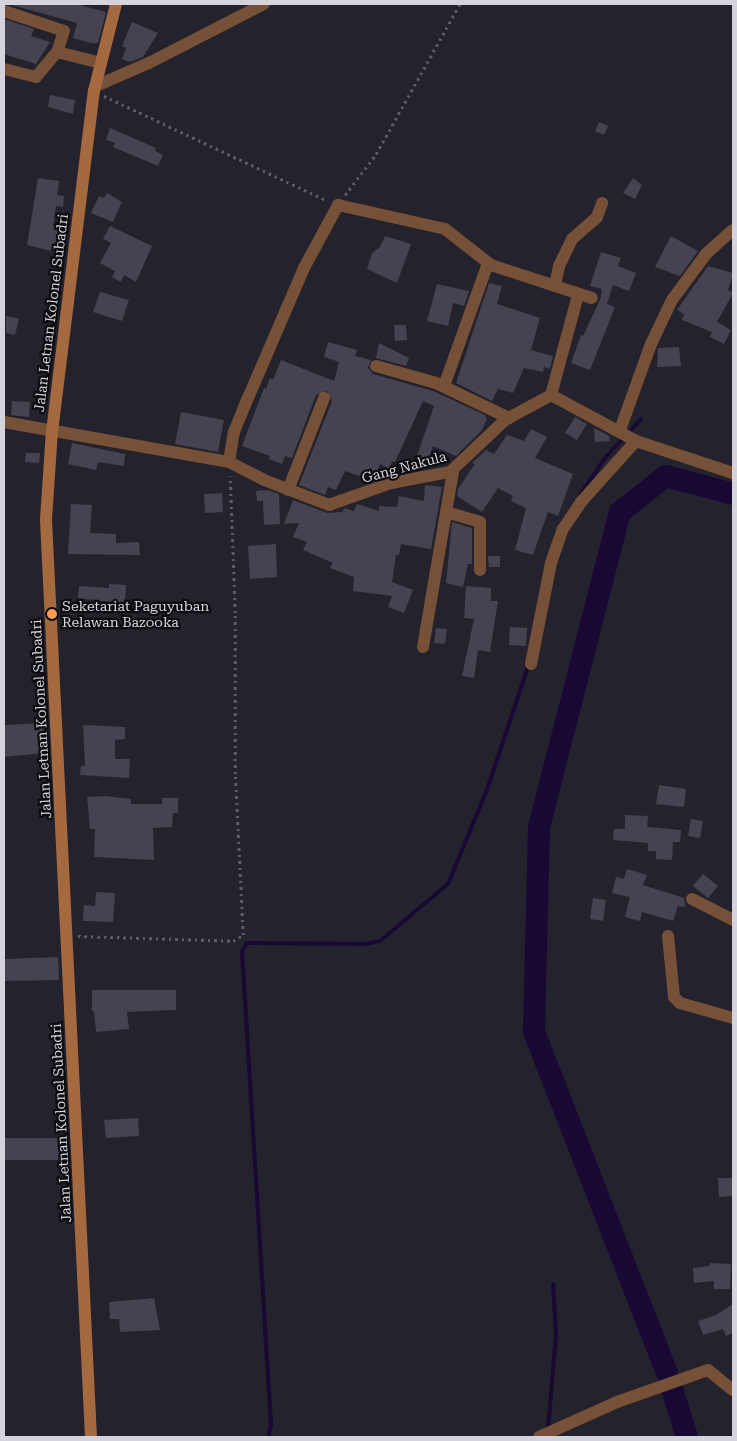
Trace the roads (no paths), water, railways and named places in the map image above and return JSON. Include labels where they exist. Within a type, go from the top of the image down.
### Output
[{"type":"main road","name":"Jalan Letnan Kolonel Subadri","points":[[91,1437],[68,936],[46,519],[52,432],[95,88],[116,4]]},
{"type":"street","points":[[95,88],[149,63],[264,4]]},
{"type":"street","points":[[4,12],[64,31],[58,52],[36,78],[4,69]]},
{"type":"street","points":[[58,52],[101,63]]},
{"type":"street","points":[[555,286],[559,266],[572,239],[597,217],[602,203]]},
{"type":"street","points":[[229,462],[234,432],[248,398],[304,268],[338,205],[445,229],[488,263],[578,295],[592,298]]},
{"type":"street","points":[[531,664],[551,563],[563,529],[628,436],[651,344],[672,300],[706,254],[733,230]]},
{"type":"street","points":[[444,386],[488,263]]},
{"type":"street","points":[[578,295],[551,395],[628,436],[733,472]]},
{"type":"street","points":[[376,366],[444,386],[509,418]]},
{"type":"street","name":"Gang Nakula","points":[[4,422],[229,462],[288,490],[329,505],[391,483],[452,471],[509,418],[551,395]]},
{"type":"street","points":[[288,490],[324,398]]},
{"type":"street","points":[[423,646],[452,471]]},
{"type":"street","points":[[446,512],[480,522],[480,570]]},
{"type":"street","points":[[692,899],[733,920]]},
{"type":"street","points":[[668,936],[674,997],[680,1003],[733,1018]]},
{"type":"street","points":[[542,1436],[617,1402],[708,1370],[733,1390]]},
{"type":"waterway","points":[[580,495],[605,458],[641,419]]},
{"type":"waterway","points":[[667,1373],[534,1031],[539,827],[620,512],[666,476],[733,494]]},
{"type":"waterway","points":[[269,1434],[271,1425],[242,951],[247,943],[365,944],[380,941],[448,884],[487,790],[529,664]]},
{"type":"waterway","points":[[548,1429],[556,1336],[553,1284]]},
{"type":"waterway","points":[[673,1392],[687,1437]]},
{"type":"place","name":"Seketariat Paguyuban Relawan Bazooka","points":[[52,614]]}]
